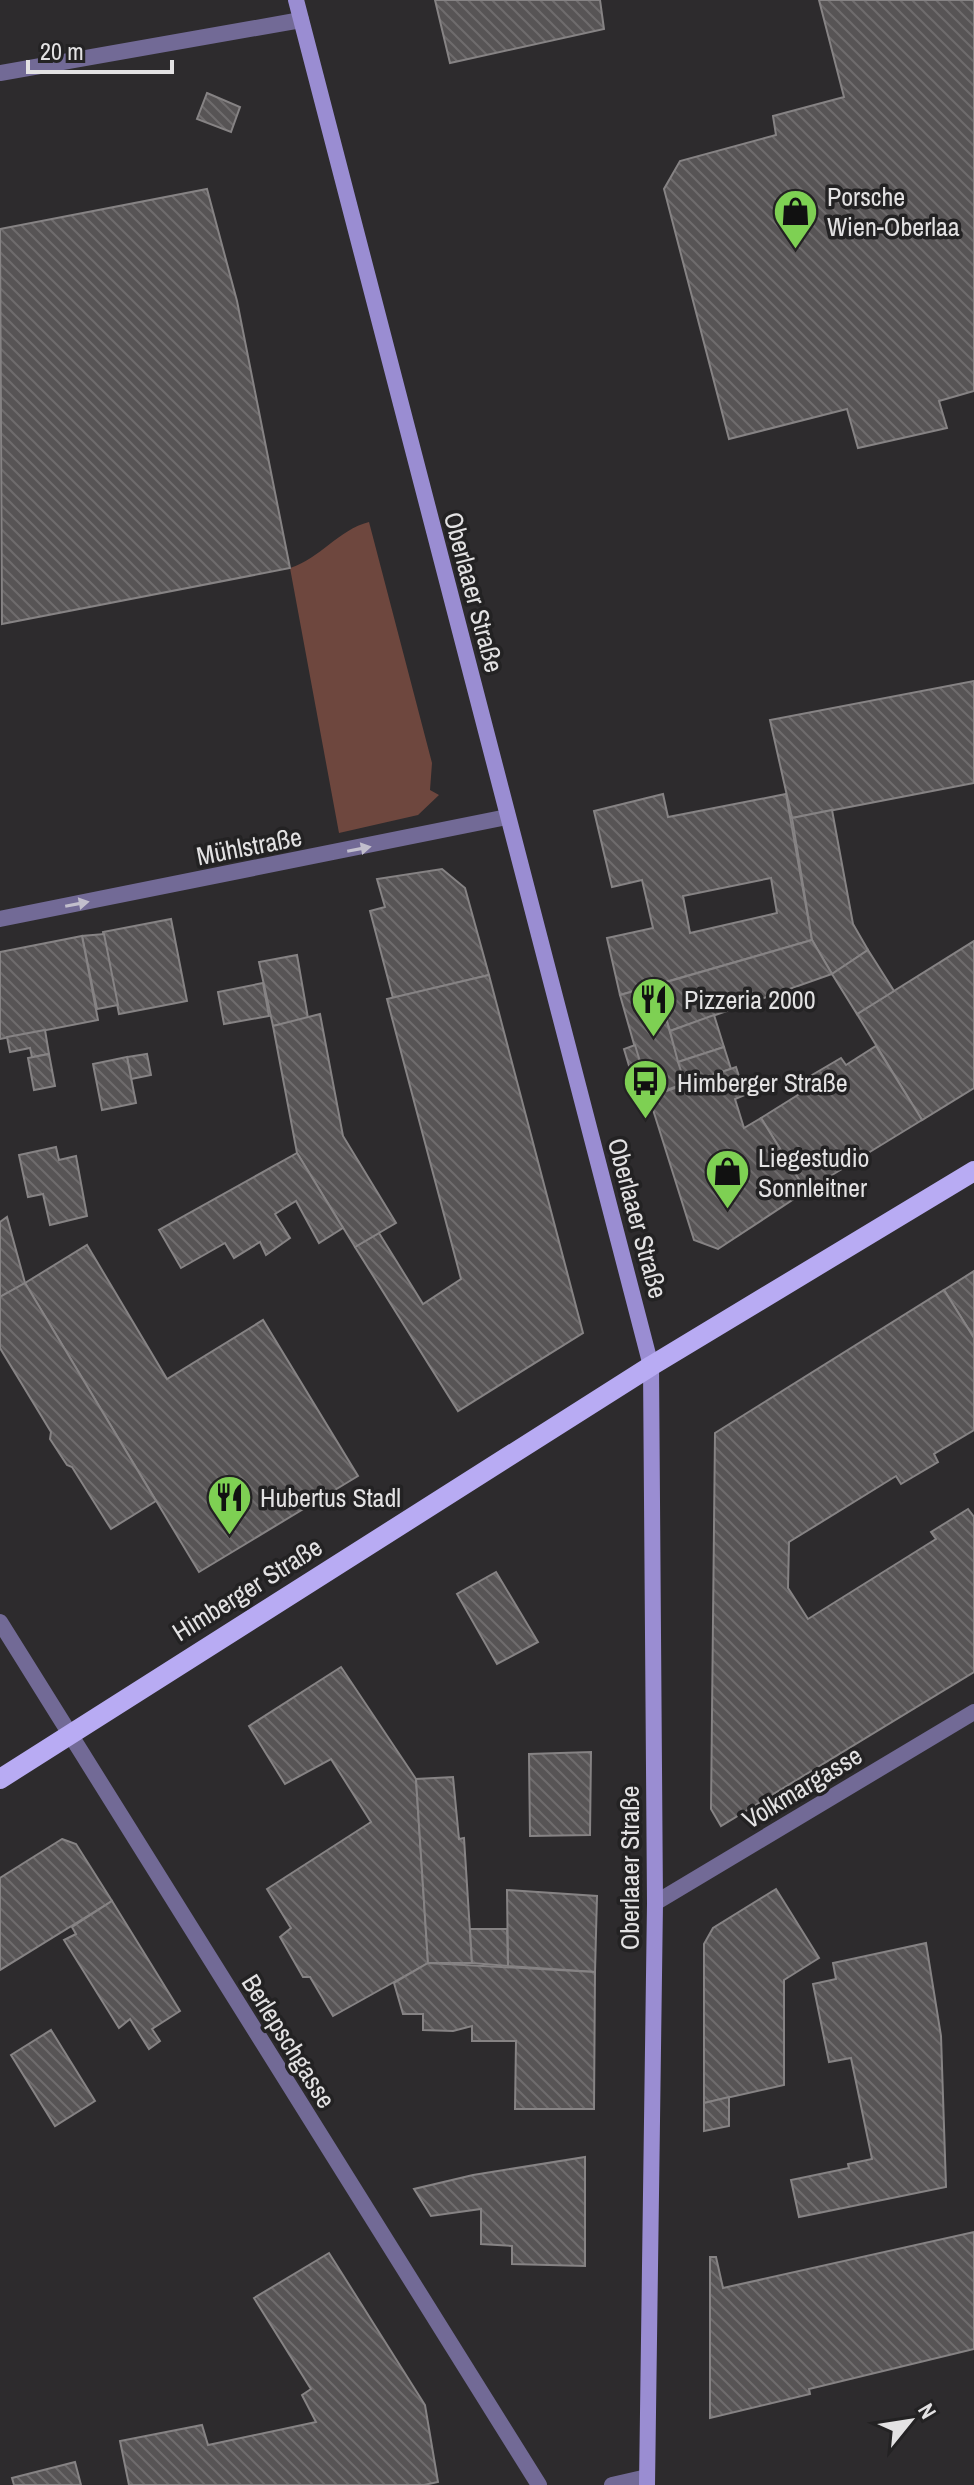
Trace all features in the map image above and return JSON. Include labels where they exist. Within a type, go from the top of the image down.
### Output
[{"type":"main road","name":"Oberlaaer Straße","points":[[296,0],[651,1366],[655,1903],[647,2481]]},
{"type":"main road","name":"Himberger Straße","points":[[0,1779],[651,1366],[974,1171]]},
{"type":"street","points":[[0,73],[301,20]]},
{"type":"street","name":"Mühlstraße","points":[[0,919],[507,817]]},
{"type":"street","name":"Berlepschgasse","points":[[0,1622],[539,2485]]},
{"type":"street","name":"Volkmargasse","points":[[655,1903],[974,1712]]},
{"type":"street","points":[[612,2485],[647,2481]]},
{"type":"shaded area","points":[[369,522],[432,763],[430,790],[439,795],[418,815],[339,833],[290,568],[311,558],[348,531]]},
{"type":"building","points":[[435,0],[600,0],[604,29],[450,63]]},
{"type":"building","points":[[819,0],[974,0],[974,391],[939,401],[947,428],[858,448],[847,409],[729,439],[664,189],[680,161],[776,135],[773,116],[844,97]]},
{"type":"building","points":[[207,93],[240,107],[231,132],[197,119]]},
{"type":"building","points":[[207,189],[237,301],[290,568],[2,624],[0,229]]},
{"type":"building","points":[[974,681],[974,783],[792,818],[770,720]]},
{"type":"building","points":[[663,794],[668,817],[786,794],[812,940],[620,995],[607,938],[653,928],[642,880],[612,887],[594,811]],"holes":[[[771,878],[777,913],[690,933],[683,896]]]},
{"type":"building","points":[[832,810],[853,924],[868,950],[832,974],[812,940],[792,818]]},
{"type":"building","points":[[442,869],[465,888],[489,975],[393,998],[370,911],[385,907],[377,879]]},
{"type":"building","points":[[171,919],[187,1001],[119,1014],[103,932]]},
{"type":"building","points":[[104,934],[118,1005],[97,1009],[82,936]]},
{"type":"building","points":[[82,936],[98,1020],[0,1039],[0,952]]},
{"type":"building","points":[[812,940],[832,974],[670,1031],[656,985]]},
{"type":"building","points":[[974,941],[974,1088],[922,1120],[857,1014]]},
{"type":"building","points":[[868,950],[894,991],[857,1014],[832,974]]},
{"type":"building","points":[[297,955],[308,1018],[273,1026],[259,962]]},
{"type":"building","points":[[489,975],[583,1333],[458,1411],[355,1247],[379,1233],[423,1304],[461,1279],[387,999]]},
{"type":"building","points":[[263,983],[269,1016],[224,1024],[218,992]]},
{"type":"building","name":"Pizzeria 2000","points":[[656,985],[685,1083],[649,1097],[620,995]]},
{"type":"building","points":[[320,1014],[343,1136],[396,1223],[355,1247],[297,1153],[273,1026]]},
{"type":"building","points":[[714,1015],[724,1047],[678,1062],[670,1031]]},
{"type":"building","points":[[45,1030],[49,1054],[32,1057],[30,1048],[10,1052],[7,1037]]},
{"type":"building","points":[[635,1045],[644,1075],[633,1079],[624,1049]]},
{"type":"building","points":[[876,1046],[922,1120],[806,1191],[761,1118],[817,1083],[812,1075],[841,1058],[846,1065]]},
{"type":"building","points":[[724,1047],[731,1069],[685,1083],[678,1062]]},
{"type":"building","points":[[49,1054],[55,1086],[34,1090],[28,1058]]},
{"type":"building","points":[[147,1054],[151,1075],[131,1079],[127,1057]]},
{"type":"building","points":[[127,1057],[136,1103],[102,1110],[93,1064]]},
{"type":"building","points":[[736,1067],[745,1095],[735,1099],[744,1128],[761,1118],[806,1191],[718,1249],[694,1240],[649,1097]]},
{"type":"building","points":[[56,1147],[59,1160],[76,1156],[87,1216],[50,1225],[43,1194],[28,1197],[19,1155]]},
{"type":"building","points":[[297,1153],[343,1228],[319,1243],[296,1201],[275,1214],[290,1238],[266,1255],[260,1242],[234,1258],[225,1243],[181,1268],[159,1230]]},
{"type":"building","points":[[739,1160],[749,1175],[720,1193],[714,1175]]},
{"type":"building","points":[[7,1217],[25,1283],[0,1297],[0,1222]]},
{"type":"building","points":[[87,1245],[167,1379],[263,1320],[358,1476],[199,1572],[25,1283]]},
{"type":"building","points":[[974,1271],[974,1338],[944,1290]]},
{"type":"building","points":[[25,1283],[156,1501],[111,1529],[72,1467],[67,1465],[50,1439],[51,1432],[0,1348],[0,1297]]},
{"type":"building","points":[[944,1290],[974,1338],[974,1430],[934,1454],[938,1462],[901,1484],[896,1476],[789,1542],[788,1588],[808,1619],[936,1539],[931,1532],[968,1509],[974,1517],[974,1672],[721,1826],[711,1809],[715,1433]]},
{"type":"building","points":[[496,1572],[538,1642],[497,1664],[457,1594]]},
{"type":"building","points":[[341,1667],[416,1779],[428,1963],[333,2016],[310,1977],[303,1977],[280,1937],[291,1928],[267,1889],[371,1822],[331,1759],[285,1784],[249,1726]]},
{"type":"building","points":[[591,1752],[590,1835],[530,1836],[529,1754]]},
{"type":"building","points":[[453,1777],[459,1839],[464,1838],[472,1963],[428,1963],[416,1779]]},
{"type":"building","points":[[62,1839],[76,1844],[112,1901],[0,1970],[0,1878]]},
{"type":"building","points":[[776,1889],[819,1958],[784,1980],[784,2085],[704,2103],[704,1944],[713,1928]]},
{"type":"building","points":[[507,1890],[597,1896],[595,1972],[508,1966]]},
{"type":"building","points":[[112,1901],[180,2011],[152,2029],[160,2041],[149,2049],[130,2019],[119,2028],[64,1940],[76,1934],[72,1927]]},
{"type":"building","points":[[470,1929],[507,1929],[508,1966],[472,1963]]},
{"type":"building","points":[[926,1943],[941,2036],[946,2187],[799,2217],[791,2180],[849,2168],[848,2164],[872,2159],[851,2058],[829,2062],[813,1984],[836,1979],[833,1963]]},
{"type":"building","points":[[428,1963],[595,1972],[594,2109],[515,2109],[516,2041],[472,2041],[472,2026],[453,2031],[423,2030],[423,2014],[403,2014],[394,1983]]},
{"type":"building","points":[[51,2030],[95,2101],[55,2126],[11,2055]]},
{"type":"building","points":[[729,2097],[729,2126],[704,2131],[704,2103]]},
{"type":"building","points":[[585,2157],[585,2266],[512,2264],[512,2246],[481,2244],[481,2209],[431,2216],[414,2189],[473,2175]]},
{"type":"building","points":[[974,2232],[974,2349],[809,2389],[810,2394],[710,2418],[710,2257],[716,2257],[723,2288]]},
{"type":"building","points":[[329,2253],[425,2405],[438,2482],[424,2485],[129,2485],[120,2441],[202,2425],[208,2445],[316,2422],[302,2395],[311,2389],[254,2298]]},
{"type":"building","points":[[75,2462],[81,2485],[14,2485],[12,2478]]},
{"type":"place","name":"Porsche Wien-Oberlaa","points":[[796,250]]},
{"type":"place","name":"Pizzeria 2000","points":[[653,1038]]},
{"type":"place","name":"Himberger Straße","points":[[646,1121]]},
{"type":"place","name":"Liegestudio Sonnleitner","points":[[727,1211]]},
{"type":"place","name":"Hubertus Stadl","points":[[229,1536]]}]
